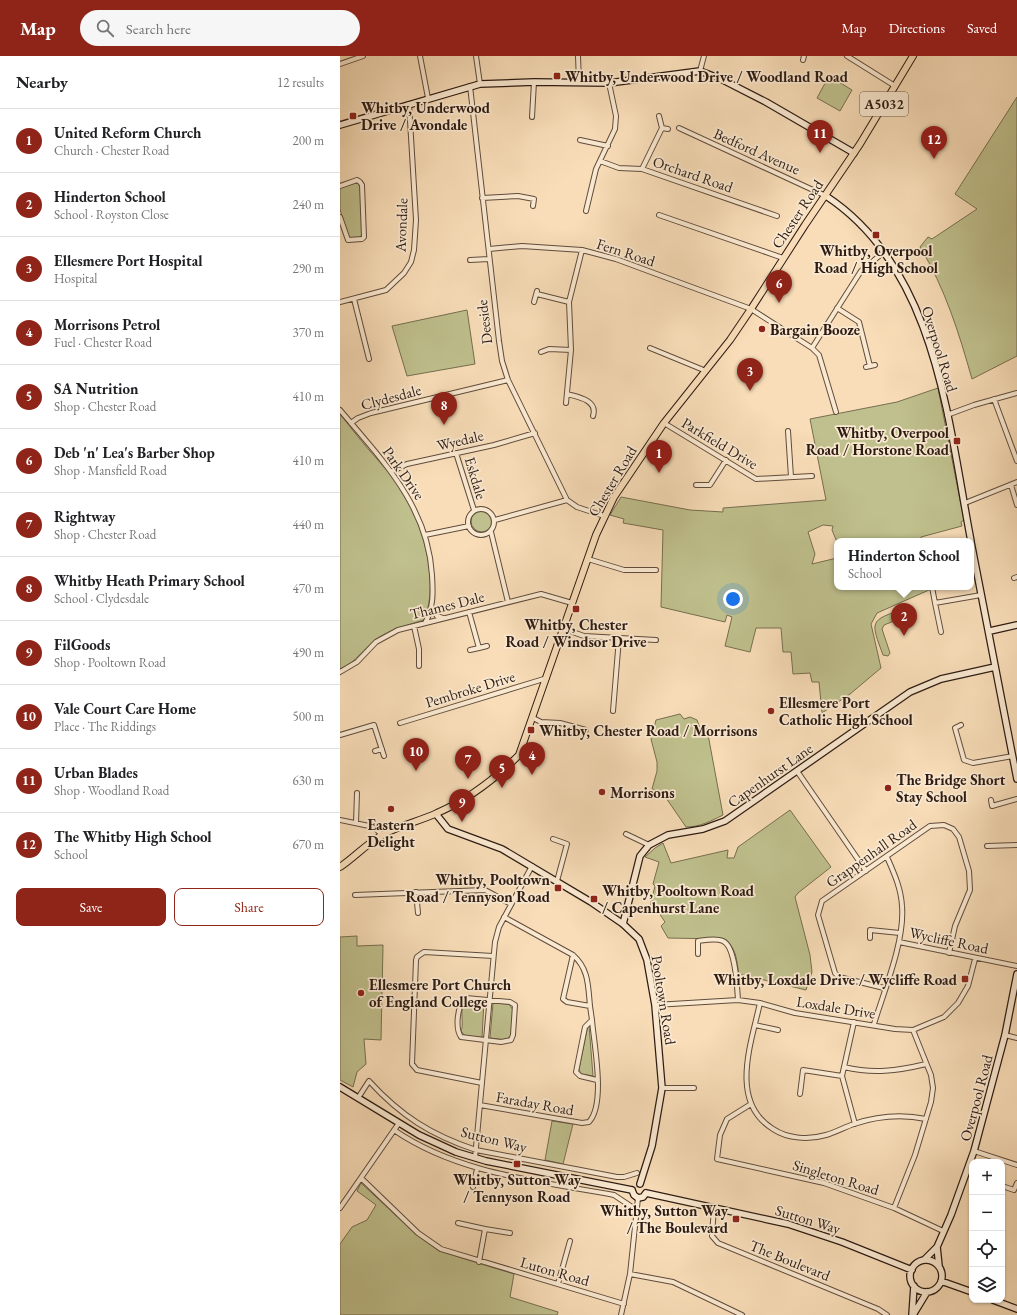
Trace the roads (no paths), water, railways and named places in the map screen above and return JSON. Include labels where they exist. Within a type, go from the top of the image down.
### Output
[{"type":"main road","name":"Chester Road","points":[[382,835],[403,825],[436,814],[505,769],[519,755],[588,559],[604,516],[614,497],[664,423],[706,371],[751,309],[783,258],[854,153],[913,56]]},
{"type":"main road","name":"A5032","points":[[340,868],[382,835]]},
{"type":"street","points":[[340,64],[363,56]]},
{"type":"street","points":[[420,56],[428,98]]},
{"type":"street","points":[[476,56],[480,84]]},
{"type":"street","points":[[578,56],[579,82]]},
{"type":"street","points":[[700,72],[704,56]]},
{"type":"street","points":[[847,56],[895,86]]},
{"type":"street","points":[[340,125],[480,84],[534,82],[609,83],[700,72],[721,79],[766,102],[854,153]]},
{"type":"street","points":[[532,117],[534,82]]},
{"type":"street","points":[[586,211],[594,176],[615,129],[616,116],[609,83]]},
{"type":"street","name":"Deeside","points":[[470,86],[500,348],[508,380],[567,500]]},
{"type":"street","name":"Avondale","points":[[340,302],[386,290],[404,273],[414,250],[416,220],[409,104]]},
{"type":"street","points":[[642,169],[662,128],[659,116]]},
{"type":"street","points":[[662,128],[668,129]]},
{"type":"street","name":"Bedford Avenue","points":[[678,128],[826,196]]},
{"type":"street","points":[[580,140],[608,146]]},
{"type":"street","name":"Orchard Road","points":[[600,161],[619,168],[642,169],[777,216]]},
{"type":"street","points":[[340,186],[357,180],[362,185],[364,237],[362,239],[348,240],[340,216]]},
{"type":"street","points":[[482,198],[518,196],[536,199],[533,206]]},
{"type":"street","name":"Overpool Road","points":[[826,196],[853,216],[866,229],[884,252],[904,285],[919,315],[937,373],[947,416],[965,502],[970,538]]},
{"type":"street","points":[[659,215],[783,258]]},
{"type":"street","name":"Fern Road","points":[[489,249],[522,246],[582,250],[616,259],[751,309],[812,348]]},
{"type":"street","points":[[566,403],[571,350],[569,302],[582,250]]},
{"type":"street","points":[[836,412],[819,355],[812,348],[861,271],[884,252]]},
{"type":"street","points":[[470,260],[489,259]]},
{"type":"street","points":[[534,302],[537,293],[569,302]]},
{"type":"street","points":[[354,299],[369,359]]},
{"type":"street","points":[[837,308],[859,322],[863,331],[870,366]]},
{"type":"street","points":[[544,344],[546,349]]},
{"type":"street","points":[[650,348],[706,371]]},
{"type":"street","points":[[541,352],[546,349],[571,350]]},
{"type":"street","name":"Clydesdale","points":[[351,423],[358,418],[371,413],[508,380]]},
{"type":"street","points":[[947,416],[994,399],[1017,393]]},
{"type":"street","points":[[567,394],[587,400],[592,406],[595,414]]},
{"type":"street","points":[[994,399],[1017,461]]},
{"type":"street","name":"Park Drive","points":[[340,410],[406,491],[425,534],[432,568],[431,608],[425,623]]},
{"type":"street","name":"Parkfield Drive","points":[[664,423],[756,479],[812,476]]},
{"type":"street","points":[[788,431],[791,477]]},
{"type":"street","name":"Wyedale","points":[[391,472],[398,467],[408,464],[535,434]]},
{"type":"street","name":"Eskdale","points":[[456,453],[474,510]]},
{"type":"street","points":[[696,485],[710,485],[726,460]]},
{"type":"street","points":[[965,502],[1017,482]]},
{"type":"street","points":[[1011,485],[1017,505]]},
{"type":"street","points":[[495,520],[567,500],[576,507],[604,516]]},
{"type":"street","points":[[468,526],[469,516],[474,510],[483,508],[488,510],[495,520]]},
{"type":"street","points":[[495,520],[491,532],[508,602]]},
{"type":"street","points":[[425,534],[468,526]]},
{"type":"street","points":[[468,526],[477,534],[483,535],[491,532]]},
{"type":"street","name":"Overpool Road","points":[[974,558],[990,631],[995,667],[1017,779]]},
{"type":"street","points":[[588,559],[624,570],[656,570]]},
{"type":"street","points":[[933,590],[941,632]]},
{"type":"street","name":"Thames Dale","points":[[340,672],[357,662],[376,642],[398,630],[541,594],[572,603]]},
{"type":"street","points":[[935,603],[981,594]]},
{"type":"street","points":[[431,608],[437,616],[443,618]]},
{"type":"street","points":[[469,612],[479,648]]},
{"type":"street","points":[[990,631],[1017,625]]},
{"type":"street","points":[[414,626],[419,649],[419,666]]},
{"type":"street","points":[[564,629],[584,636],[656,640]]},
{"type":"street","points":[[613,711],[619,638]]},
{"type":"street","points":[[470,650],[487,646]]},
{"type":"street","name":"Capenhurst Lane","points":[[648,845],[668,835],[703,829],[725,821],[910,692],[941,679],[995,667]]},
{"type":"street","name":"Pembroke Drive","points":[[400,723],[547,678]]},
{"type":"street","points":[[533,718],[541,722],[560,723],[586,730]]},
{"type":"street","points":[[340,735],[374,725],[384,756]]},
{"type":"street","points":[[961,725],[955,728],[964,760],[968,763],[1014,759]]},
{"type":"street","points":[[375,751],[382,749]]},
{"type":"street","points":[[797,771],[866,870]]},
{"type":"street","points":[[356,823],[357,793]]},
{"type":"street","points":[[991,800],[992,806],[1017,799]]},
{"type":"street","name":"Pooltown Road","points":[[436,814],[448,829],[497,847],[532,866],[623,924],[639,939],[644,951],[655,1005],[662,1088],[652,1146],[640,1184]]},
{"type":"street","points":[[340,820],[374,826],[382,835]]},
{"type":"street","name":"Grappenhall Road","points":[[884,988],[839,977],[834,973],[818,915],[822,902],[930,826],[944,825],[953,829],[959,837],[969,870],[970,890],[955,926],[950,953]]},
{"type":"street","points":[[623,924],[640,856],[648,845],[626,834]]},
{"type":"street","points":[[553,839],[567,844],[557,881]]},
{"type":"street","points":[[991,840],[989,845],[1017,845]]},
{"type":"street","points":[[874,1024],[899,942],[902,917],[902,901],[896,876],[887,857]]},
{"type":"street","points":[[475,1158],[493,956],[499,927],[532,866]]},
{"type":"street","points":[[355,895],[485,890],[511,904]]},
{"type":"street","points":[[416,892],[418,913]]},
{"type":"street","name":"Faraday Road","points":[[480,1105],[582,1123],[589,1122],[595,1111],[598,1095],[592,1020],[584,968],[573,955],[504,917]]},
{"type":"street","points":[[870,938],[870,930],[900,933]]},
{"type":"street","points":[[698,954],[698,941],[724,941],[728,945],[736,974],[738,1000]]},
{"type":"street","name":"Wycliffe Road","points":[[899,942],[1017,966]]},
{"type":"street","points":[[482,1084],[417,1070],[412,1064],[416,960],[420,954],[424,952],[493,956]]},
{"type":"street","points":[[573,955],[563,999],[567,1002],[590,1006]]},
{"type":"street","name":"Loxdale Drive","points":[[655,1005],[738,1000],[795,1013],[874,1024],[895,1029],[913,1030],[944,1017],[958,1003],[968,986],[975,958]]},
{"type":"street","name":"Overpool Road","points":[[924,1260],[937,1247],[951,1215],[974,1151],[1005,1035],[1017,974]]},
{"type":"street","points":[[466,998],[490,1000],[510,1002],[515,1006],[514,1023],[510,1040],[507,1042],[461,1037],[458,1028],[461,1004],[466,998]]},
{"type":"street","points":[[760,1004],[748,1059],[746,1086],[750,1104],[758,1117],[778,1133],[797,1138],[826,1135],[855,1124],[891,1116],[926,1118]]},
{"type":"street","points":[[592,1020],[585,1027],[576,1072],[580,1076],[597,1080]]},
{"type":"street","points":[[854,1022],[842,1076],[855,1124]]},
{"type":"street","points":[[755,1026],[778,1030]]},
{"type":"street","points":[[894,1208],[915,1155],[933,1088],[926,1064],[913,1030]]},
{"type":"street","points":[[1005,1035],[1017,1038]]},
{"type":"street","points":[[844,1067],[862,1071],[880,1072],[901,1070],[926,1064]]},
{"type":"street","points":[[800,1094],[803,1070],[842,1076]]},
{"type":"street","name":"Sutton Way","points":[[358,1098],[369,1081],[392,1105],[413,1121],[443,1138],[476,1150],[617,1178],[628,1178],[637,1173]]},
{"type":"street","name":"Sutton Way","points":[[340,1087],[399,1124],[445,1149],[475,1158],[632,1190]]},
{"type":"street","points":[[662,1088],[694,1088]]},
{"type":"street","name":"Singleton Road","points":[[750,1104],[727,1119],[720,1135],[717,1159],[807,1178],[894,1208],[943,1231]]},
{"type":"street","points":[[340,1208],[399,1124]]},
{"type":"street","name":"Sutton Way","points":[[394,1130],[433,1153],[477,1168],[614,1196],[632,1207]]},
{"type":"street","points":[[974,1151],[1017,1165]]},
{"type":"street","points":[[473,1187],[477,1168]]},
{"type":"street","name":"Luton Road","points":[[361,1178],[418,1233],[441,1249],[479,1262],[624,1304]]},
{"type":"street","points":[[1005,1187],[1014,1190],[1017,1183]]},
{"type":"street","points":[[640,1184],[645,1188],[646,1193],[643,1197],[638,1198],[634,1195],[632,1190],[635,1186],[640,1184]]},
{"type":"street","name":"Sutton Way","points":[[646,1193],[788,1224],[842,1242],[912,1270]]},
{"type":"street","points":[[621,1315],[630,1274],[638,1198]]},
{"type":"street","name":"The Boulevard","points":[[714,1207],[712,1236],[718,1243],[878,1309],[887,1315]]},
{"type":"street","points":[[458,1224],[510,1233]]},
{"type":"street","points":[[479,1262],[485,1228]]},
{"type":"street","points":[[558,1284],[570,1241]]},
{"type":"street","name":"Overpool Road","points":[[937,1247],[939,1266]]},
{"type":"street","points":[[912,1315],[914,1286],[911,1276],[912,1270],[915,1265],[924,1260],[934,1262],[939,1266],[942,1271],[941,1281],[934,1290],[927,1292],[922,1291],[914,1286]]},
{"type":"street","points":[[630,1274],[673,1282],[742,1315]]},
{"type":"street","points":[[941,1281],[969,1291]]},
{"type":"street","points":[[912,1315],[927,1292]]},
{"type":"street","points":[[1000,1303],[1017,1310]]},
{"type":"place","name":"Whitby, Underwood Drive / Woodland Road","points":[[557,76]]},
{"type":"place","name":"Whitby, Underwood Drive / Avondale","points":[[353,116]]},
{"type":"place","name":"Urban Blades","points":[[820,153]]},
{"type":"place","name":"The Whitby High School","points":[[934,159]]},
{"type":"place","name":"Whitby, Overpool Road / High School","points":[[876,235]]},
{"type":"place","name":"Deb 'n' Lea's Barber Shop","points":[[779,303]]},
{"type":"place","name":"Bargain Booze","points":[[762,329]]},
{"type":"place","name":"Ellesmere Port Hospital","points":[[750,391]]},
{"type":"place","name":"Whitby Heath Primary School","points":[[444,425]]},
{"type":"place","name":"Whitby, Overpool Road / Horstone Road","points":[[957,441]]},
{"type":"place","name":"United Reform Church","points":[[659,473]]},
{"type":"place","name":"Whitby, Chester Road / Windsor Drive","points":[[576,609]]},
{"type":"place","name":"Hinderton School","points":[[904,636]]},
{"type":"place","name":"Ellesmere Port Catholic High School","points":[[771,711]]},
{"type":"place","name":"Whitby, Chester Road / Morrisons","points":[[531,730]]},
{"type":"place","name":"Vale Court Care Home","points":[[416,771]]},
{"type":"place","name":"Morrisons Petrol","points":[[532,775]]},
{"type":"place","name":"Rightway","points":[[468,779]]},
{"type":"place","name":"SA Nutrition","points":[[502,788]]},
{"type":"place","name":"The Bridge Short Stay School","points":[[888,788]]},
{"type":"place","name":"Morrisons","points":[[602,792]]},
{"type":"place","name":"Eastern Delight","points":[[391,809]]},
{"type":"place","name":"FilGoods","points":[[462,822]]},
{"type":"place","name":"Whitby, Pooltown Road / Tennyson Road","points":[[558,888]]},
{"type":"place","name":"Whitby, Pooltown Road / Capenhurst Lane","points":[[594,899]]},
{"type":"place","name":"Whitby, Loxdale Drive / Wycliffe Road","points":[[965,979]]},
{"type":"place","name":"Ellesmere Port Church of England College","points":[[361,993]]},
{"type":"place","name":"Whitby, Sutton Way / Tennyson Road","points":[[517,1164]]},
{"type":"place","name":"Whitby, Sutton Way / The Boulevard","points":[[736,1219]]}]
